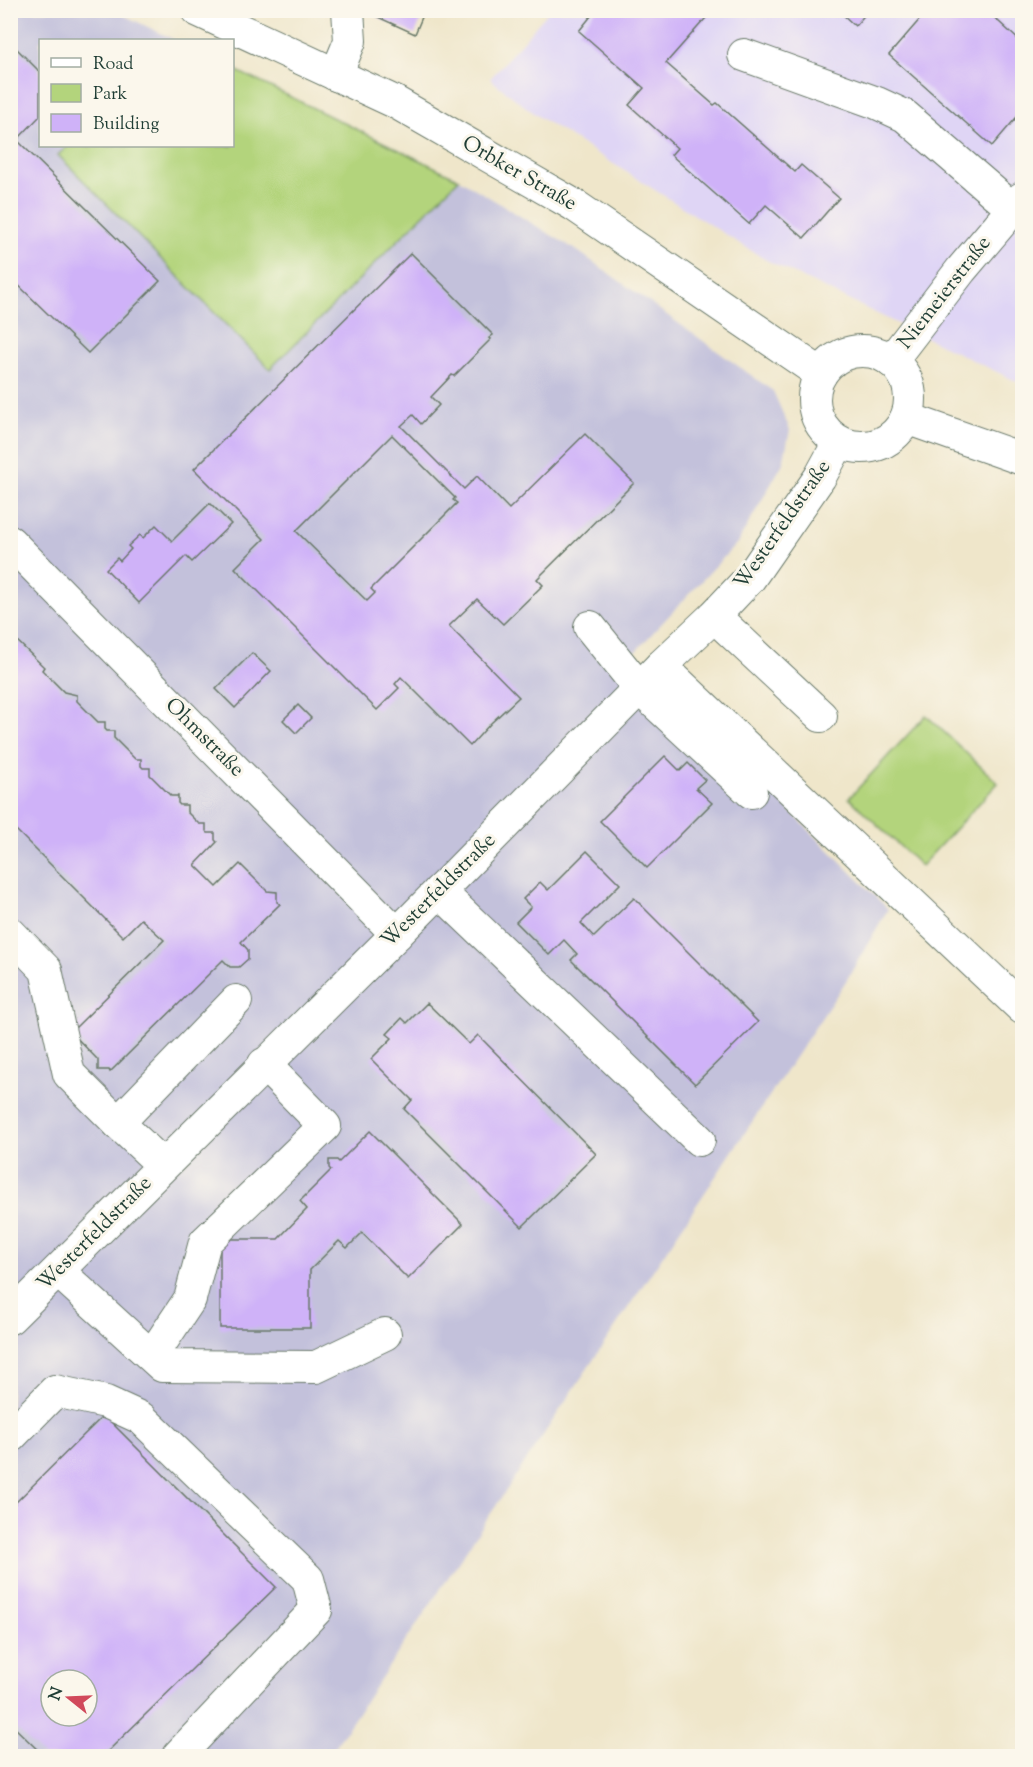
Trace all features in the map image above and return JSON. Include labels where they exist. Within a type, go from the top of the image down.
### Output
[{"type":"street","name":"Orbker Straße","points":[[197,10],[395,102],[574,205],[821,374]]},
{"type":"street","points":[[336,75],[350,41],[348,10]]},
{"type":"street","points":[[744,55],[877,103],[905,116],[1018,203]]},
{"type":"street","name":"Niemeierstraße","points":[[891,361],[961,270],[1018,203]]},
{"type":"street","points":[[866,351],[879,354],[891,361],[902,372],[908,387],[910,403],[906,418],[894,434],[878,444],[858,447],[839,442],[827,432],[818,419],[814,404],[815,388],[821,374],[829,363],[853,352],[866,351]]},
{"type":"street","points":[[906,418],[1023,459]]},
{"type":"street","name":"Westerfeldstraße","points":[[14,1308],[58,1271],[714,616],[750,578],[820,477],[839,442]]},
{"type":"street","name":"Ohmstraße","points":[[10,542],[397,934]]},
{"type":"street","points":[[714,616],[821,716]]},
{"type":"street","points":[[590,627],[640,689],[751,792]]},
{"type":"street","points":[[662,666],[1023,1008]]},
{"type":"street","points":[[439,891],[699,1140]]},
{"type":"street","points":[[10,933],[46,969],[69,1074],[163,1165]]},
{"type":"street","points":[[118,1123],[236,1001]]},
{"type":"street","points":[[152,1356],[190,1299],[205,1242],[326,1126],[264,1064]]},
{"type":"street","points":[[58,1271],[162,1366],[316,1366],[385,1334]]},
{"type":"street","points":[[10,1437],[55,1391],[106,1402],[141,1418],[308,1579],[316,1610],[178,1756]]},
{"type":"shaded area","points":[[11,11],[115,11],[173,39],[39,39],[39,147],[234,147],[234,69],[459,179],[579,252],[773,391],[790,430],[783,463],[738,542],[633,654],[888,909],[846,981],[329,1756],[11,1756]]},
{"type":"shaded area","points":[[549,11],[1022,11],[1022,384],[766,260],[539,117],[490,79]]},
{"type":"green space","points":[[234,69],[459,179],[270,369],[58,155],[67,147],[234,147]]},
{"type":"green space","points":[[926,715],[998,783],[921,866],[849,798]]},
{"type":"building","points":[[373,10],[425,10],[415,34],[371,14]]},
{"type":"building","points":[[596,10],[713,10],[666,63],[714,105],[717,103],[795,172],[801,165],[839,198],[804,238],[766,205],[749,224],[671,155],[677,148],[629,105],[644,88],[579,31]]},
{"type":"building","points":[[838,10],[869,10],[855,26]]},
{"type":"building","points":[[928,10],[986,10],[1022,43],[1022,111],[992,146],[889,55]]},
{"type":"building","points":[[12,44],[39,71],[39,117],[17,140],[160,281],[88,353],[10,277],[10,46]]},
{"type":"building","points":[[411,253],[493,335],[431,397],[439,405],[421,424],[413,415],[401,426],[464,489],[477,476],[509,509],[585,434],[634,483],[537,579],[543,585],[503,624],[477,599],[449,626],[519,697],[470,746],[401,677],[395,684],[399,688],[377,710],[235,568],[264,539],[194,469]],"holes":[[[392,435],[455,498],[453,500],[457,503],[371,589],[375,593],[367,601],[296,531]]]},
{"type":"building","points":[[210,503],[231,524],[192,562],[186,556],[139,603],[106,569],[117,558],[120,561],[131,549],[128,546],[140,535],[143,538],[156,525],[172,541]]},
{"type":"building","points":[[10,634],[44,667],[42,670],[64,692],[77,695],[77,701],[98,722],[105,722],[107,731],[114,731],[114,738],[135,759],[141,759],[143,768],[150,768],[150,775],[171,796],[178,796],[180,805],[187,805],[187,812],[199,824],[206,824],[208,833],[215,833],[217,842],[195,865],[217,887],[240,864],[267,891],[277,892],[277,902],[280,904],[241,942],[248,950],[248,959],[239,967],[230,967],[223,960],[110,1072],[109,1070],[98,1070],[98,1060],[71,1032],[164,940],[141,919],[123,937],[10,824]]},
{"type":"building","points":[[252,653],[271,671],[235,708],[216,689]]},
{"type":"building","points":[[298,705],[311,718],[296,733],[283,720]]},
{"type":"building","points":[[665,756],[680,771],[688,763],[705,780],[696,788],[712,803],[647,868],[600,821]]},
{"type":"building","points":[[587,851],[620,884],[581,923],[594,937],[634,898],[758,1022],[695,1084],[571,960],[577,954],[564,940],[549,955],[516,922],[531,907],[523,899],[540,882],[548,890]]},
{"type":"building","points":[[427,1003],[469,1044],[478,1035],[596,1154],[522,1227],[404,1109],[412,1100],[371,1059],[392,1038],[387,1034],[402,1018],[407,1023]]},
{"type":"building","points":[[370,1131],[463,1224],[408,1279],[362,1233],[347,1248],[339,1241],[310,1270],[310,1328],[220,1328],[220,1239],[278,1239],[307,1209],[300,1201],[331,1170],[329,1160],[339,1162]]},
{"type":"building","points":[[104,1415],[276,1587],[103,1756],[44,1756],[10,1723],[10,1508]]}]
